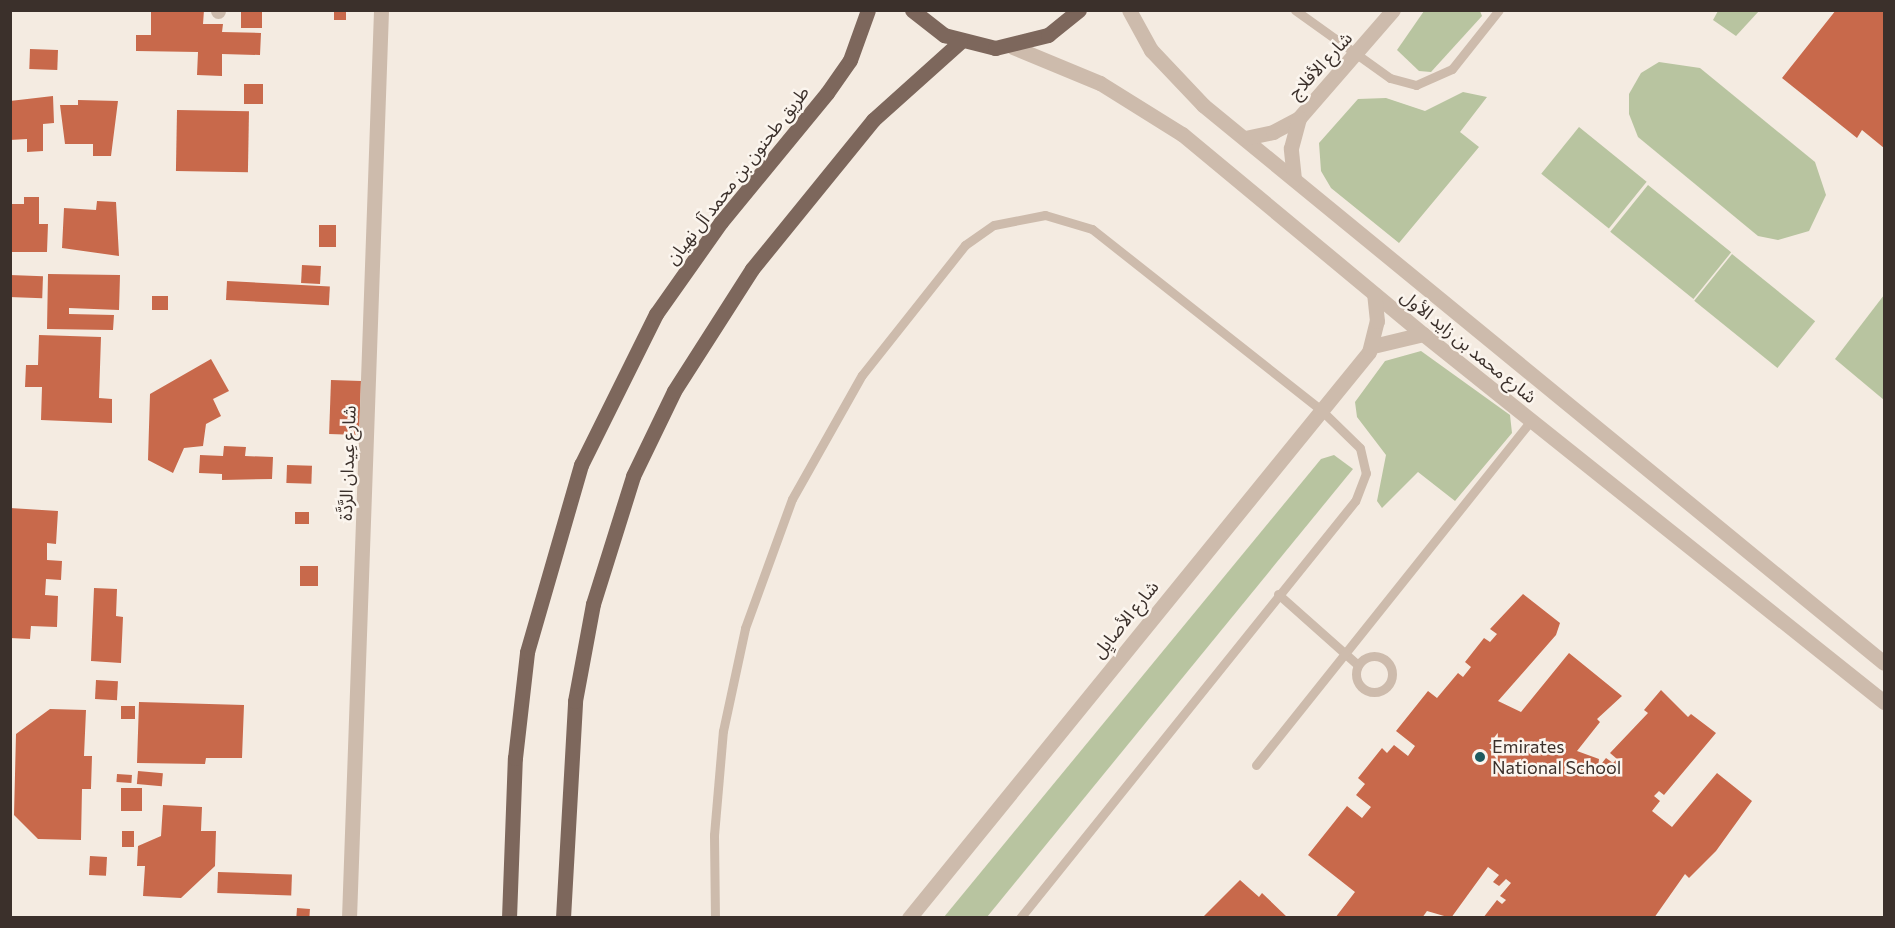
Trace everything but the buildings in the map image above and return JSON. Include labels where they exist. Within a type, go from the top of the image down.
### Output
[{"type":"main road","name":"طريق طحنون بن محمد آل نهيان","points":[[509,918],[515,758],[527,652],[580,465],[656,314],[721,222],[827,93],[850,60],[868,10]]},
{"type":"main road","points":[[912,10],[960,42],[1013,47],[1048,35],[1079,10]]},
{"type":"main road","points":[[563,918],[577,690],[593,603],[633,476],[686,371],[752,269],[873,120],[960,42]]},
{"type":"street","name":"شارع عِيدان الرَّدَّة","points":[[349,918],[381,10]]},
{"type":"street","name":"شارع محمد بن زايد الأول","points":[[1129,10],[1174,78],[1884,663]]},
{"type":"street","name":"شارع الأفلاج","points":[[1245,138],[1273,132],[1299,118],[1356,56],[1393,10]]},
{"type":"street","name":"شارع محمد بن زايد الأول","points":[[1013,47],[1100,83],[1182,134],[1423,334],[1884,702]]},
{"type":"street","name":"شارع الأفلاج","points":[[1294,179],[1291,148],[1299,118]]},
{"type":"street","points":[[1374,294],[1373,346],[1423,334]]},
{"type":"street","name":"شارع الأصايِل","points":[[909,918],[1319,408],[1373,346]]},
{"type":"lane","points":[[1295,10],[1356,56],[1404,84],[1430,82],[1452,69],[1499,10]]},
{"type":"lane","points":[[715,918],[714,835],[723,731],[745,628],[774,541],[813,458],[862,375],[978,233],[1029,215],[1061,217],[1092,229],[1319,408],[1360,448],[1366,473],[1363,488],[1020,918]]},
{"type":"lane","points":[[1256,765],[1347,654],[1531,420]]},
{"type":"lane","points":[[1278,594],[1359,665]]},
{"type":"green space","points":[[1759,10],[1736,36],[1713,20],[1718,11]]},
{"type":"green space","points":[[1424,11],[1480,11],[1482,16],[1431,72],[1419,71],[1397,50]]},
{"type":"green space","points":[[1659,62],[1700,68],[1815,162],[1826,195],[1809,231],[1778,240],[1758,236],[1638,137],[1629,114],[1629,94],[1641,73]]},
{"type":"green space","points":[[1463,92],[1487,97],[1460,132],[1479,147],[1399,243],[1331,188],[1321,171],[1319,143],[1358,99],[1386,98],[1425,111]]},
{"type":"green space","points":[[1579,127],[1647,182],[1609,228],[1541,174]]},
{"type":"green space","points":[[1648,185],[1731,252],[1693,299],[1610,232]]},
{"type":"green space","points":[[1732,254],[1815,321],[1777,368],[1694,301]]},
{"type":"green space","points":[[1884,295],[1884,400],[1835,359]]},
{"type":"green space","points":[[1421,351],[1510,415],[1512,433],[1455,501],[1418,472],[1382,508],[1377,501],[1386,455],[1357,417],[1355,402],[1385,361]]},
{"type":"green space","points":[[1334,455],[1353,469],[987,917],[944,917],[1321,459]]},
{"type":"place","name":"Emirates National School","points":[[1480,757]]}]
